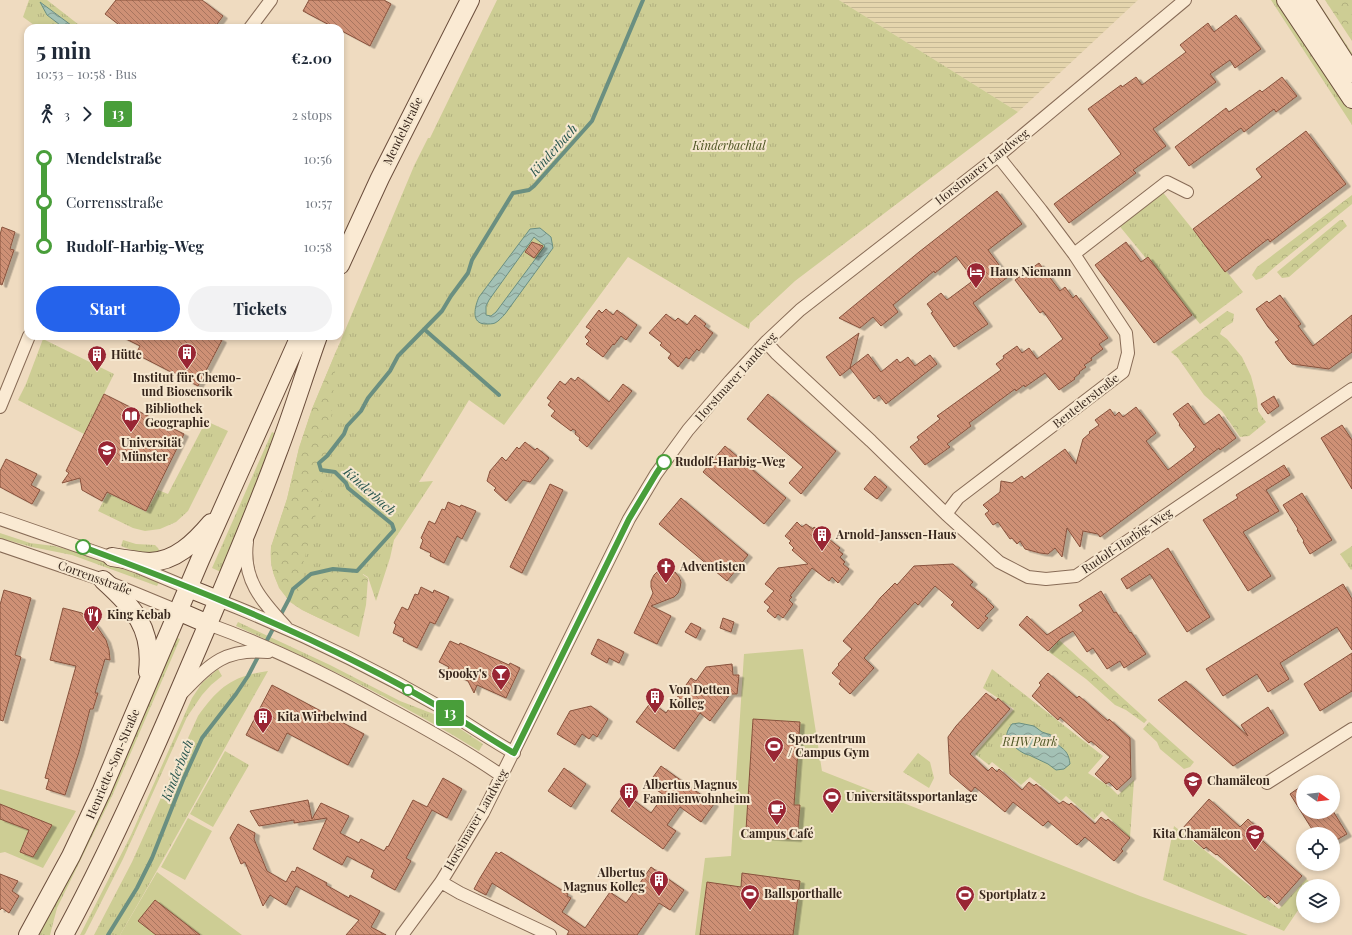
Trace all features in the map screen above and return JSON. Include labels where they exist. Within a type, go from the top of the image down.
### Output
[{"type":"main road","name":"Mendelstraße","points":[[344,256],[383,171],[470,0]]},
{"type":"main road","points":[[1286,0],[1352,99]]},
{"type":"main road","points":[[1305,0],[1352,73]]},
{"type":"main road","points":[[188,588],[298,340]]},
{"type":"main road","points":[[64,935],[115,837],[208,624],[250,525],[277,454],[317,340]]},
{"type":"main road","points":[[112,557],[148,562],[172,556],[194,542],[222,511]]},
{"type":"main road","points":[[103,580],[130,606],[144,627],[149,651],[147,684]]},
{"type":"main road","name":"Corrensstraße","points":[[188,588],[218,600]]},
{"type":"main road","name":"Henriette-Son-Straße","points":[[28,935],[53,892],[85,827],[188,588]]},
{"type":"main road","name":"Corrensstraße","points":[[178,611],[208,624]]},
{"type":"street","points":[[253,24],[271,0]]},
{"type":"street","name":"Horstmarer Landweg","points":[[402,935],[441,882],[483,813],[629,519],[656,474],[688,430],[766,342],[800,310],[998,156],[1185,0]]},
{"type":"street","name":"Bentelerstraße","points":[[946,514],[958,498],[1124,372],[1128,353],[1126,333],[1074,254],[998,156]]},
{"type":"street","points":[[1074,254],[1167,182],[1187,192]]},
{"type":"street","points":[[0,407],[27,340]]},
{"type":"street","name":"Rudolf-Harbig-Weg","points":[[766,342],[946,514],[999,562],[1028,577],[1046,579],[1076,576],[1352,388]]},
{"type":"street","name":"Corrensstraße","points":[[0,519],[112,557],[188,588]]},
{"type":"street","points":[[250,525],[246,548],[247,568],[256,591],[269,616]]},
{"type":"street","name":"Corrensstraße","points":[[0,545],[103,580],[178,611]]},
{"type":"street","name":"Corrensstraße","points":[[218,600],[269,616],[285,627],[361,665],[444,710],[514,753]]},
{"type":"street","name":"Corrensstraße","points":[[208,624],[253,647],[272,652],[330,678],[407,718],[460,748],[502,776]]},
{"type":"street","points":[[176,698],[198,675],[211,665],[232,654],[253,647]]},
{"type":"street","points":[[1267,783],[1352,729]]},
{"type":"street","name":"Horstmarer Landweg","points":[[441,882],[460,893],[550,935]]},
{"type":"shaded area","points":[[839,0],[1138,0],[1018,112]]},
{"type":"green space","points":[[29,0],[47,0],[78,24],[70,24],[41,3],[47,15],[59,24],[33,24],[23,17]]},
{"type":"green space","name":"Kinderbachtal","points":[[497,0],[839,0],[1018,112],[795,281],[750,323],[749,329],[628,257],[504,425],[469,400],[419,482],[433,481],[394,540],[390,558],[376,601],[368,577],[363,574],[333,624],[300,608],[286,597],[273,572],[271,547],[287,499],[299,448],[312,409],[341,340],[344,340],[344,333],[414,166],[428,138],[430,138]]},
{"type":"green space","points":[[1271,0],[1281,0],[1352,104],[1352,125]]},
{"type":"green space","points":[[1308,0],[1317,0],[1352,53],[1352,67]]},
{"type":"green space","points":[[1325,0],[1352,0],[1352,41]]},
{"type":"green space","points":[[1161,190],[1243,292],[1200,324],[1117,223]]},
{"type":"green space","points":[[1352,195],[1352,204],[1262,278],[1256,280],[1252,275],[1257,267]]},
{"type":"green space","points":[[1340,220],[1343,220],[1347,226],[1289,277],[1282,278],[1277,272]]},
{"type":"green space","points":[[1227,311],[1234,314],[1233,322],[1222,329],[1220,334],[1227,339],[1242,357],[1251,376],[1257,399],[1258,411],[1266,422],[1249,436],[1240,437],[1222,411],[1204,395],[1178,358],[1171,352]]},
{"type":"green space","points":[[43,340],[114,374],[84,434],[18,400],[26,384]]},
{"type":"green space","points":[[337,349],[330,431],[322,491],[302,568],[305,586],[330,569],[353,568],[368,578],[366,605],[359,637],[302,610],[290,602],[279,588],[271,562],[271,547],[287,499],[299,448],[312,409]]},
{"type":"green space","points":[[206,421],[228,431],[188,511],[176,522],[160,529],[145,531],[133,528],[98,511],[108,493],[146,512],[158,490],[168,494]]},
{"type":"green space","points":[[272,432],[278,435],[223,573],[212,568]]},
{"type":"green space","points":[[0,533],[30,543],[54,546],[76,552],[159,582],[157,586],[72,555],[32,547],[0,538]]},
{"type":"green space","points":[[123,540],[136,544],[155,545],[160,552],[145,553],[121,546]]},
{"type":"green space","points":[[1352,546],[1352,569],[1351,570],[1340,554]]},
{"type":"green space","points":[[238,622],[330,665],[400,701],[444,718],[483,744],[479,751],[420,716],[360,684],[236,626]]},
{"type":"green space","points":[[175,637],[180,639],[113,794],[57,908],[50,935],[37,935]]},
{"type":"green space","points":[[1059,640],[1147,720],[1144,723],[1126,710],[1115,705],[1086,679],[1049,652]]},
{"type":"green space","name":"Universitätssportanlage","points":[[803,649],[822,771],[1140,896],[1248,935],[695,935],[705,858],[731,856],[744,654]]},
{"type":"green space","points":[[218,669],[222,676],[202,695],[187,717],[123,859],[85,934],[80,935],[131,835],[192,698],[202,683]]},
{"type":"green space","name":"RHW Park","points":[[992,669],[1103,756],[1088,773],[1110,787],[1118,795],[1134,780],[1130,838],[1102,811],[1094,820],[1066,796],[1061,801],[1030,777],[1021,785],[992,762],[989,765],[975,754],[1014,709],[983,688]]},
{"type":"green space","points":[[268,671],[120,935],[94,935],[132,862],[198,716],[213,697],[227,684],[245,676]]},
{"type":"green space","points":[[1149,722],[1194,762],[1190,767],[1184,769],[1160,749],[1157,742],[1143,729]]},
{"type":"green space","points":[[225,751],[249,765],[213,827],[190,814]]},
{"type":"green space","points":[[918,753],[930,762],[934,778],[929,788],[903,772]]},
{"type":"green space","points":[[0,789],[76,811],[43,868],[5,852],[0,853]]},
{"type":"green space","points":[[188,818],[212,831],[185,880],[161,867]]},
{"type":"green space","points":[[1174,826],[1279,909],[1296,890],[1296,913],[1284,931],[1163,880]]},
{"type":"green space","points":[[157,872],[242,935],[120,935]]},
{"type":"water","points":[[40,2],[70,24],[59,24],[47,15]]},
{"type":"water","points":[[540,228],[551,237],[553,248],[502,318],[494,323],[481,323],[476,318],[475,314],[479,297],[530,229]],"holes":[[[534,237],[545,246],[496,312],[491,316],[486,315],[486,306],[489,300]]]},
{"type":"water","points":[[1019,723],[1034,726],[1042,732],[1051,735],[1053,740],[1065,750],[1070,764],[1064,769],[1056,770],[1048,764],[1023,753],[1016,748],[1008,739],[1007,734],[1012,724]]},
{"type":"building","points":[[116,0],[202,0],[223,16],[217,24],[118,24],[105,14]]},
{"type":"building","points":[[309,0],[384,0],[391,4],[370,46],[344,32],[344,24],[327,24],[303,11]]},
{"type":"building","points":[[1236,15],[1261,49],[1235,68],[1230,60],[1210,74],[1216,82],[1153,129],[1166,146],[1133,170],[1136,173],[1069,223],[1054,204],[1121,154],[1088,109],[1121,85],[1122,87],[1136,77],[1142,85],[1186,52],[1180,45],[1208,23],[1214,32]]},
{"type":"building","points":[[1282,77],[1297,96],[1276,112],[1274,109],[1244,132],[1241,128],[1189,166],[1175,147],[1226,108],[1229,112],[1260,90],[1262,92]]},
{"type":"building","points":[[1306,131],[1346,184],[1270,242],[1268,239],[1225,272],[1193,229],[1262,177],[1256,169]]},
{"type":"building","points":[[997,191],[1022,224],[988,250],[1008,277],[973,303],[988,324],[954,347],[931,313],[933,312],[927,304],[941,293],[947,300],[974,280],[956,256],[935,273],[934,271],[893,305],[898,312],[881,326],[873,317],[860,328],[839,318],[919,252]]},
{"type":"building","points":[[2,227],[15,232],[10,249],[14,250],[2,285],[0,284],[0,235]]},
{"type":"building","points":[[532,242],[543,246],[534,258],[525,252]]},
{"type":"building","points":[[1126,242],[1141,262],[1148,257],[1192,315],[1154,343],[1095,265]]},
{"type":"building","points":[[1039,263],[1060,291],[1065,287],[1073,298],[1076,295],[1108,338],[1099,344],[1103,349],[1091,358],[1092,360],[1084,365],[1086,367],[1079,372],[1080,373],[1074,378],[1075,379],[1059,390],[1045,373],[1025,387],[1024,385],[1016,391],[1015,389],[969,423],[971,426],[947,444],[950,447],[925,465],[910,447],[919,440],[917,437],[940,419],[937,416],[1001,370],[996,364],[1004,358],[1003,356],[1017,346],[1022,353],[1029,348],[1037,359],[1063,339],[1043,311],[1040,313],[1015,280]]},
{"type":"building","points":[[1280,295],[1301,324],[1298,326],[1313,346],[1352,315],[1352,352],[1329,369],[1292,364],[1275,342],[1279,340],[1256,309],[1267,301],[1269,303]]},
{"type":"building","points":[[606,309],[613,315],[617,310],[637,325],[626,340],[621,336],[603,357],[586,344],[589,341],[585,337],[591,330],[586,327],[599,310],[602,313]]},
{"type":"building","points":[[666,314],[675,321],[678,318],[687,325],[695,315],[706,324],[704,326],[713,333],[699,351],[697,349],[689,359],[686,357],[678,367],[668,358],[671,354],[660,345],[662,343],[649,333]]},
{"type":"building","points":[[859,333],[850,368],[840,376],[826,357]]},
{"type":"building","name":"Institut für Chemo- und Biosensorik","points":[[128,340],[222,340],[198,386],[136,354],[140,346]]},
{"type":"building","points":[[868,354],[881,372],[897,359],[900,363],[908,357],[915,366],[930,355],[937,364],[886,404],[879,395],[874,399],[850,368]]},
{"type":"building","points":[[578,377],[609,402],[623,384],[632,391],[587,447],[579,440],[580,438],[575,434],[576,431],[573,429],[571,431],[551,416],[555,411],[548,405],[551,401],[547,398],[560,381],[565,385],[571,378],[575,381]]},
{"type":"building","points":[[104,394],[184,434],[146,511],[107,492],[102,501],[82,490],[80,478],[62,483],[69,473],[66,471]]},
{"type":"building","points":[[768,394],[836,451],[801,494],[789,483],[803,467],[747,419]]},
{"type":"building","points":[[1274,396],[1279,406],[1268,414],[1261,404]]},
{"type":"building","points":[[1188,403],[1204,425],[1219,414],[1236,438],[1220,450],[1219,448],[1100,537],[1098,534],[1083,531],[1080,547],[1067,528],[1062,557],[1055,548],[1048,554],[1040,553],[1025,549],[1020,541],[1017,544],[1012,538],[1010,539],[998,522],[993,525],[985,514],[989,511],[983,505],[1000,492],[1001,481],[1012,483],[1022,476],[1024,479],[1065,449],[1076,464],[1083,439],[1090,433],[1089,432],[1099,425],[1095,420],[1110,409],[1115,416],[1119,412],[1123,417],[1136,407],[1156,433],[1146,441],[1168,470],[1196,447],[1179,425],[1180,424],[1173,414]]},
{"type":"building","points":[[1342,425],[1352,440],[1352,489],[1321,438]]},
{"type":"building","points":[[525,442],[535,450],[537,448],[549,458],[530,482],[523,480],[506,501],[494,490],[496,488],[487,481],[490,471],[502,457],[506,461],[517,447],[519,449]]},
{"type":"building","points":[[725,446],[786,498],[764,524],[703,472]]},
{"type":"building","points":[[6,459],[37,474],[31,485],[40,490],[32,504],[0,487],[0,471]]},
{"type":"building","points":[[1284,465],[1290,475],[1266,490],[1279,511],[1243,532],[1271,576],[1248,591],[1203,520],[1238,498],[1236,495]]},
{"type":"building","points":[[875,476],[887,487],[877,499],[864,489]]},
{"type":"building","points":[[550,484],[563,490],[522,573],[510,567]]},
{"type":"building","points":[[1302,493],[1332,540],[1310,554],[1297,530],[1298,529],[1283,505]]},
{"type":"building","points":[[681,498],[748,555],[727,581],[659,524]]},
{"type":"building","points":[[448,502],[476,511],[462,539],[457,536],[444,563],[430,556],[431,553],[420,548],[423,540],[421,538],[429,521],[435,524],[442,509],[445,510]]},
{"type":"building","points":[[797,522],[802,527],[806,524],[813,529],[814,527],[840,548],[838,550],[843,554],[840,557],[845,562],[843,564],[849,569],[838,583],[832,577],[829,581],[812,568],[790,596],[792,597],[789,600],[793,604],[783,618],[778,614],[775,618],[767,611],[770,607],[764,602],[774,591],[765,584],[778,568],[808,564],[792,550],[794,548],[789,543],[791,541],[785,536]]},
{"type":"building","points":[[1168,548],[1210,617],[1187,632],[1150,574],[1127,589],[1121,579]]},
{"type":"building","points":[[953,564],[973,582],[970,585],[994,607],[985,616],[988,618],[978,629],[951,605],[954,602],[935,586],[918,605],[915,602],[864,658],[874,668],[850,694],[839,684],[841,681],[832,673],[852,649],[843,641],[880,598],[895,583],[897,585],[914,566]]},
{"type":"building","points":[[664,569],[675,572],[681,582],[678,593],[674,597],[651,606],[671,616],[657,644],[634,633],[653,593],[651,581],[658,571]]},
{"type":"building","points":[[1343,584],[1352,599],[1352,650],[1337,627],[1280,663],[1289,679],[1268,692],[1257,674],[1223,696],[1206,669]]},
{"type":"building","points":[[421,587],[433,593],[434,590],[449,597],[435,624],[430,622],[417,648],[403,641],[404,638],[393,633],[396,625],[394,623],[402,607],[408,610],[415,594],[418,595]]},
{"type":"building","points":[[4,590],[31,598],[15,655],[21,657],[3,721],[0,720],[0,605]]},
{"type":"building","points":[[1101,591],[1114,613],[1116,612],[1146,654],[1124,668],[1120,661],[1107,669],[1093,648],[1087,652],[1073,631],[1060,639],[1048,651],[1019,625],[1027,616],[1047,635],[1083,611],[1079,605]]},
{"type":"building","points":[[63,608],[82,613],[96,625],[106,640],[110,660],[105,659],[95,693],[98,693],[93,709],[90,709],[79,752],[65,795],[46,789],[49,779],[45,778],[76,666],[50,660]]},
{"type":"building","points":[[723,618],[734,622],[731,632],[720,628]]},
{"type":"building","points":[[691,623],[701,628],[696,638],[685,632]]},
{"type":"building","points":[[598,639],[624,652],[619,663],[609,658],[607,663],[591,654]]},
{"type":"building","points":[[450,641],[459,645],[460,643],[509,665],[510,663],[520,668],[506,698],[477,685],[474,693],[468,681],[447,671],[449,667],[439,662]]},
{"type":"building","points":[[1352,653],[1352,691],[1320,711],[1304,684]]},
{"type":"building","name":"Von Detten Kolleg","points":[[732,664],[733,675],[739,675],[737,694],[730,694],[710,721],[700,713],[674,749],[636,722],[651,702],[666,713],[691,678],[696,681],[706,667]]},
{"type":"building","points":[[1048,673],[1077,698],[1079,696],[1108,721],[1109,719],[1130,738],[1131,777],[1117,790],[1109,782],[1106,784],[1095,774],[1110,757],[1091,741],[1089,743],[1060,717],[1058,720],[1032,696],[1041,685],[1039,683]]},
{"type":"building","points":[[1186,681],[1248,736],[1241,725],[1268,707],[1284,733],[1233,766],[1158,700]]},
{"type":"building","points":[[272,685],[364,734],[348,765],[287,733],[278,751],[246,735]]},
{"type":"building","points":[[986,693],[996,701],[998,698],[1010,709],[970,754],[988,771],[992,767],[997,772],[999,769],[1022,790],[1029,782],[1034,786],[1036,784],[1059,804],[1063,801],[1069,805],[1071,803],[1095,824],[1101,817],[1106,821],[1108,819],[1130,838],[1121,849],[1123,851],[1114,861],[1085,837],[1077,845],[1048,821],[1043,826],[1013,802],[1005,812],[975,787],[971,792],[950,774],[948,737]]},
{"type":"building","points":[[591,706],[608,719],[597,737],[593,734],[589,739],[582,734],[575,745],[557,734],[570,711]]},
{"type":"building","name":"Sportzentrum / Campus Gym","points":[[753,719],[800,722],[794,805],[800,805],[797,839],[764,837],[764,832],[746,830]]},
{"type":"building","name":"Albertus Magnus Familienwohnheim","points":[[661,766],[714,804],[701,822],[680,807],[667,825],[676,831],[663,849],[611,811],[624,793],[651,813],[664,795],[648,784]]},
{"type":"building","points":[[564,768],[586,784],[571,807],[548,791]]},
{"type":"building","points":[[443,778],[462,789],[447,818],[432,810],[406,858],[411,861],[395,890],[371,877],[374,870],[347,856],[342,865],[313,849],[327,818],[294,823],[294,820],[259,826],[250,811],[308,800],[312,819],[321,803],[349,816],[340,833],[359,843],[361,839],[384,851],[387,846],[388,847],[413,800],[427,807]]},
{"type":"building","points":[[1296,790],[1296,804],[1290,794]]},
{"type":"building","name":"Kita Chamäleon","points":[[1209,799],[1240,827],[1248,819],[1259,829],[1255,834],[1302,876],[1299,879],[1296,879],[1296,883],[1277,904],[1268,895],[1265,898],[1217,854],[1216,855],[1206,847],[1204,849],[1182,829]]},
{"type":"building","points":[[0,804],[52,825],[33,857],[20,852],[29,830],[0,819]]},
{"type":"building","points":[[1306,819],[1338,819],[1347,834],[1340,838],[1340,827],[1311,827]]},
{"type":"building","points":[[238,824],[255,833],[254,839],[267,871],[286,882],[292,871],[295,872],[297,867],[327,883],[326,885],[349,898],[350,895],[380,911],[371,927],[386,935],[346,935],[359,920],[296,886],[286,905],[270,895],[263,906],[245,862],[241,864],[230,838]]},
{"type":"building","points":[[496,852],[499,854],[501,852],[568,894],[567,896],[571,898],[562,912],[585,928],[610,892],[626,903],[651,867],[684,890],[670,910],[659,903],[637,935],[567,935],[569,931],[492,883],[486,895],[474,889]]},
{"type":"building","name":"Ballsporthalle","points":[[742,873],[800,881],[793,935],[700,935],[707,882],[741,887]]},
{"type":"building","points":[[0,874],[18,881],[12,891],[19,896],[9,913],[2,908],[0,910]]},
{"type":"building","points":[[155,900],[200,935],[156,935],[138,921]]},
{"type":"waterway","name":"Kinderbach","points":[[279,618],[293,589],[311,574],[333,569],[357,571],[394,530],[392,524],[348,488],[346,483],[335,472],[321,470],[319,463],[327,456],[344,434],[347,426],[361,411],[368,398],[390,371],[398,356],[442,311],[468,273],[472,260],[513,193],[529,190],[534,186],[592,121],[643,0]]},
{"type":"waterway","points":[[424,329],[499,395]]},
{"type":"waterway","name":"Kinderbach","points":[[264,646],[275,625]]},
{"type":"waterway","name":"Kinderbach","points":[[108,935],[137,888],[152,858],[183,780],[202,738],[236,694],[248,676],[260,653]]},
{"type":"bus line","name":"13","points":[[83,547],[138,567],[251,613],[314,642],[427,700],[514,753],[629,519],[664,462]]},
{"type":"place","name":"Haus Niemann","points":[[976,289]]},
{"type":"place","name":"Institut für Chemo- und Biosensorik","points":[[187,370]]},
{"type":"place","name":"Hütte","points":[[97,372]]},
{"type":"place","name":"Bibliothek Geographie","points":[[131,433]]},
{"type":"place","name":"Rudolf-Harbig-Weg","points":[[664,462]]},
{"type":"place","name":"Universität Münster","points":[[107,467]]},
{"type":"place","name":"Arnold-Janssen-Haus","points":[[822,552]]},
{"type":"place","name":"Adventisten","points":[[666,584]]},
{"type":"place","name":"King Kebab","points":[[93,632]]},
{"type":"place","name":"Spooky's","points":[[501,691]]},
{"type":"place","name":"Von Detten Kolleg","points":[[655,714]]},
{"type":"place","name":"Kita Wirbelwind","points":[[263,734]]},
{"type":"place","name":"Sportzentrum / Campus Gym","points":[[774,763]]},
{"type":"place","name":"Chamäleon","points":[[1193,798]]},
{"type":"place","name":"Albertus Magnus Familienwohnheim","points":[[629,809]]},
{"type":"place","name":"Universitätssportanlage","points":[[832,814]]},
{"type":"place","name":"Campus Café","points":[[777,826]]},
{"type":"place","name":"Kita Chamäleon","points":[[1255,851]]},
{"type":"place","name":"Albertus Magnus Kolleg","points":[[659,897]]},
{"type":"place","name":"Ballsporthalle","points":[[750,911]]},
{"type":"place","name":"Sportplatz 2","points":[[965,912]]}]
